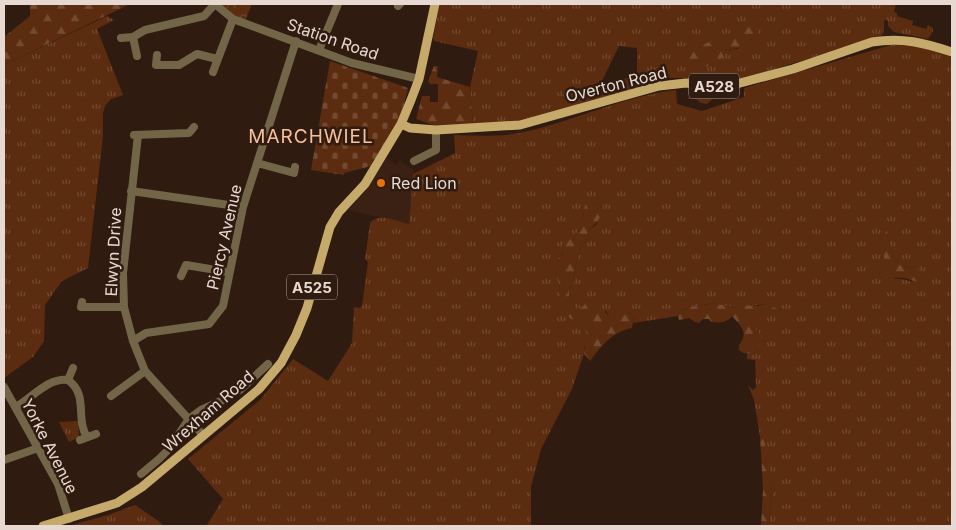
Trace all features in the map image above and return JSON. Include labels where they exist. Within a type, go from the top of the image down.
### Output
[{"type":"main road","name":"A525","points":[[401,124],[419,78],[435,4]]},
{"type":"main road","name":"Overton Road","points":[[401,124],[410,128],[436,130],[520,125],[616,97],[666,85],[686,83],[720,87],[729,86],[793,69],[872,42],[884,40],[905,40],[924,43],[952,52]]},
{"type":"main road","name":"Wrexham Road","points":[[43,526],[117,503],[142,487],[259,388],[280,363],[296,335],[307,308],[330,227],[339,212],[365,184],[401,124]]},
{"type":"street","points":[[121,38],[132,37],[145,30],[204,16],[215,4]]},
{"type":"street","name":"Station Road","points":[[215,4],[233,19],[352,63],[419,78]]},
{"type":"street","points":[[319,50],[338,4]]},
{"type":"street","points":[[213,72],[233,19]]},
{"type":"street","points":[[132,37],[137,56]]},
{"type":"street","name":"Piercy Avenue","points":[[133,341],[146,333],[209,324],[223,306],[228,272],[243,207],[296,41]]},
{"type":"street","points":[[157,55],[156,65],[179,65],[197,54],[217,59]]},
{"type":"street","points":[[414,161],[437,152],[436,130]]},
{"type":"street","name":"Elwyn Drive","points":[[191,133],[135,135],[123,273],[124,307],[133,341],[145,371],[204,435]]},
{"type":"street","points":[[257,163],[294,173],[295,167]]},
{"type":"street","points":[[131,192],[243,207]]},
{"type":"street","points":[[181,276],[186,261],[228,272]]},
{"type":"street","points":[[82,307],[124,307]]},
{"type":"street","points":[[142,474],[149,463],[168,450],[189,419],[201,410],[240,390],[265,367],[256,363]]},
{"type":"street","points":[[68,380],[73,368]]},
{"type":"street","points":[[113,391],[145,371]]},
{"type":"street","points":[[16,407],[49,383],[62,379],[68,380],[77,388],[80,396],[84,439],[96,434]]},
{"type":"street","name":"Yorke Avenue","points":[[4,387],[58,484],[69,519]]},
{"type":"street","points":[[4,460],[38,448]]},
{"type":"shaded area","points":[[387,158],[396,165],[399,160],[414,170],[409,224],[348,210],[366,191]]},
{"type":"green space","points":[[30,4],[130,4],[4,65],[4,37],[30,16]]},
{"type":"green space","points":[[219,4],[252,4],[245,21]]},
{"type":"green space","points":[[440,4],[896,4],[894,12],[897,13],[897,16],[913,21],[912,25],[926,29],[928,25],[933,28],[928,39],[894,32],[888,26],[888,21],[884,20],[884,32],[880,37],[728,83],[683,78],[668,78],[649,82],[637,77],[637,48],[619,46],[601,83],[590,92],[588,101],[529,120],[473,127],[470,87],[478,51],[434,41]],"holes":[[[740,28],[738,49],[721,50],[714,42],[731,35]]]},
{"type":"green space","points":[[107,16],[114,20],[97,29],[123,95],[111,99],[105,106],[103,113],[103,136],[88,268],[62,281],[45,305],[44,341],[33,357],[4,378],[4,65]]},
{"type":"green space","points":[[754,25],[759,34],[755,39],[742,47],[721,50],[723,57],[714,64],[694,68],[687,58],[695,47],[731,35],[740,28]]},
{"type":"green space","points":[[891,45],[913,45],[952,57],[952,526],[769,526],[772,492],[763,436],[760,437],[754,400],[748,385],[753,390],[756,387],[755,360],[747,359],[747,354],[753,354],[759,350],[759,333],[754,328],[754,321],[760,314],[781,314],[781,310],[765,304],[736,308],[714,303],[681,310],[678,316],[633,323],[634,316],[631,313],[621,317],[609,317],[606,311],[576,309],[569,297],[569,290],[573,285],[580,249],[588,237],[589,230],[596,225],[603,206],[593,203],[583,214],[582,226],[572,239],[568,241],[554,269],[560,288],[560,298],[576,319],[581,318],[587,328],[587,339],[572,389],[541,449],[531,487],[531,526],[207,525],[223,499],[188,459],[260,400],[293,359],[328,381],[352,343],[354,307],[360,308],[362,306],[368,262],[365,259],[370,223],[378,218],[383,218],[409,224],[413,174],[455,153],[454,135],[516,134],[562,122],[637,98],[676,90],[677,104],[702,111],[744,97],[744,88]],"holes":[[[887,231],[889,245],[901,266],[918,268],[912,282],[879,274],[884,268]]]},
{"type":"green space","points":[[330,61],[408,88],[401,117],[371,166],[344,173],[344,175],[311,170]]},
{"type":"green space","points":[[434,66],[438,66],[437,77],[470,87],[473,127],[441,128],[416,119],[422,96],[430,96],[430,102],[438,102],[438,84],[430,84],[428,81]]},
{"type":"green space","points":[[639,77],[649,82],[637,89],[588,101],[595,88],[601,85],[615,80]]},
{"type":"green space","points":[[695,89],[716,92],[716,96],[707,104],[701,103],[696,99],[688,99],[688,97],[694,96]]},
{"type":"green space","points":[[593,203],[603,206],[602,213],[599,220],[589,230],[588,237],[580,249],[573,285],[569,290],[569,297],[576,309],[581,308],[586,303],[599,303],[609,317],[633,313],[634,316],[632,328],[613,336],[590,361],[584,354],[586,329],[584,324],[581,319],[571,319],[560,307],[560,288],[554,266],[563,252],[563,244],[578,232],[585,205]]},
{"type":"green space","points":[[887,230],[889,245],[895,258],[901,266],[918,268],[920,274],[919,281],[887,278],[879,274],[884,268],[884,237]]},
{"type":"green space","points":[[714,303],[735,308],[741,305],[757,306],[765,304],[783,311],[781,314],[761,314],[754,321],[754,328],[759,333],[759,350],[753,354],[743,353],[739,350],[739,345],[744,333],[732,316],[728,320],[720,322],[711,322],[709,319],[703,319],[699,323],[689,318],[679,320],[678,316],[681,310]]},
{"type":"green space","points":[[78,421],[79,437],[69,442],[59,422]]},
{"type":"green space","points":[[764,436],[772,492],[769,526],[761,526],[763,489],[760,437]]},
{"type":"green space","points":[[135,505],[163,526],[68,526],[108,515]]},
{"type":"place","name":"Red Lion","points":[[381,183]]},
{"type":"district","name":"MARCHWIEL","points":[[311,136]]}]
